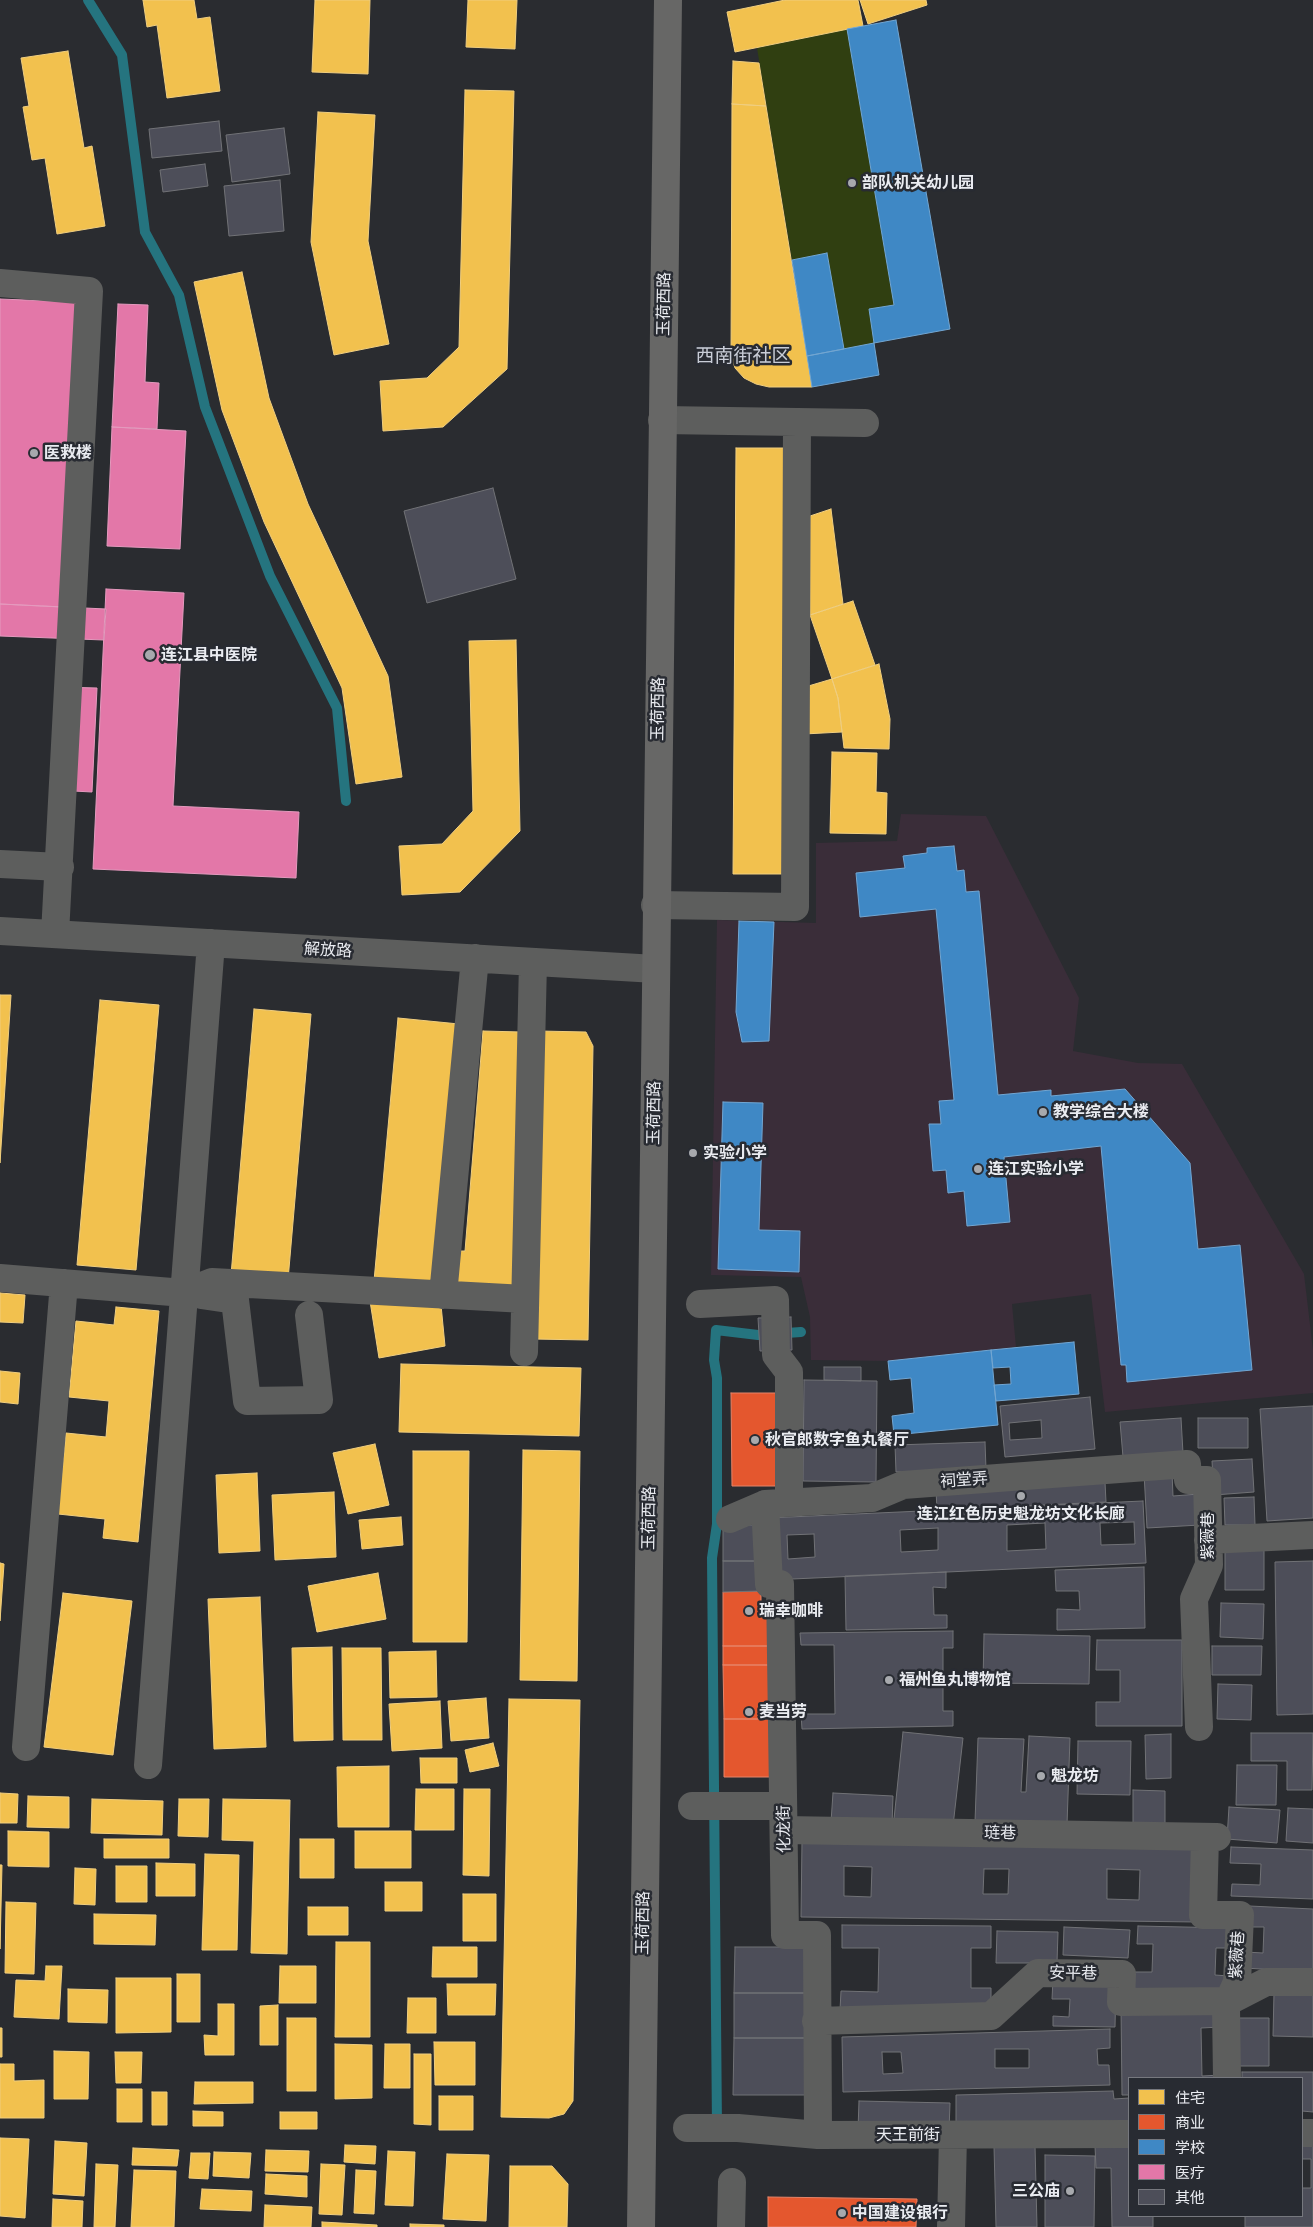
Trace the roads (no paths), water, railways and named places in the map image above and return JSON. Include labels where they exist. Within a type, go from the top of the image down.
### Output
[{"type":"main road","name":"玉荷西路","points":[[641,2227],[668,0]]},
{"type":"street","points":[[0,283],[89,291],[56,934]]},
{"type":"street","points":[[662,420],[865,423]]},
{"type":"street","points":[[656,905],[794,907],[797,422]]},
{"type":"street","points":[[0,864],[60,867]]},
{"type":"street","name":"解放路","points":[[0,931],[656,969]]},
{"type":"street","points":[[148,1765],[211,943]]},
{"type":"street","points":[[443,1295],[474,958]]},
{"type":"street","points":[[524,1352],[532,962]]},
{"type":"street","points":[[0,1278],[184,1293],[235,1300],[246,1401],[319,1400],[309,1315]]},
{"type":"street","points":[[184,1293],[212,1282],[526,1299]]},
{"type":"street","points":[[26,1747],[64,1283]]},
{"type":"street","points":[[700,1304],[775,1300],[776,1355],[789,1372],[777,1503]]},
{"type":"street","name":"祠堂弄","points":[[730,1519],[777,1503],[872,1498],[903,1485],[1187,1464],[1188,1480]]},
{"type":"street","name":"紫薇巷","points":[[1188,1480],[1207,1480],[1209,1565],[1194,1598],[1199,1728]]},
{"type":"street","name":"化龙街","points":[[777,1503],[769,1584],[780,1584],[785,1935],[817,1935],[818,2135]]},
{"type":"street","points":[[1208,1540],[1313,1534]]},
{"type":"street","name":"琏巷","points":[[710,1806],[784,1818],[1211,1837]]},
{"type":"street","name":"紫薇巷","points":[[1211,1837],[1203,1915],[1240,1915],[1237,1982],[1226,2008],[1227,2077]]},
{"type":"street","name":"安平巷","points":[[816,2021],[991,2016],[1038,1973],[1122,1974],[1121,2002],[1229,2001],[1266,1982],[1313,1982]]},
{"type":"street","name":"天王前街","points":[[694,2128],[738,2128],[818,2135],[1128,2134]]},
{"type":"street","points":[[951,2227],[953,2135]]},
{"type":"street","points":[[731,2227],[732,2182]]},
{"type":"waterway","points":[[88,0],[122,55],[145,232],[179,295],[205,407],[270,576],[337,708],[346,801]]},
{"type":"waterway","points":[[717,2128],[712,1558],[717,1524],[717,1378],[714,1360],[716,1330],[758,1335],[801,1332]]},
{"type":"place","name":"部队机关幼儿园","points":[[852,183]]},
{"type":"place","name":"医救楼","points":[[34,453]]},
{"type":"place","name":"连江县中医院","points":[[150,655]]},
{"type":"place","name":"教学综合大楼","points":[[1043,1112]]},
{"type":"place","name":"实验小学","points":[[693,1153]]},
{"type":"place","name":"连江实验小学","points":[[978,1169]]},
{"type":"place","name":"秋官郎数字鱼丸餐厅","points":[[755,1440]]},
{"type":"place","name":"连江红色历史魁龙坊文化长廊","points":[[1021,1496]]},
{"type":"place","name":"瑞幸咖啡","points":[[749,1611]]},
{"type":"place","name":"福州鱼丸博物馆","points":[[889,1680]]},
{"type":"place","name":"麦当劳","points":[[749,1712]]},
{"type":"place","name":"魁龙坊","points":[[1041,1776]]},
{"type":"place","name":"三公庙","points":[[1070,2191]]},
{"type":"place","name":"中国建设银行","points":[[842,2213]]},
{"type":"district","name":"西南街社区","points":[[743,356]]}]
